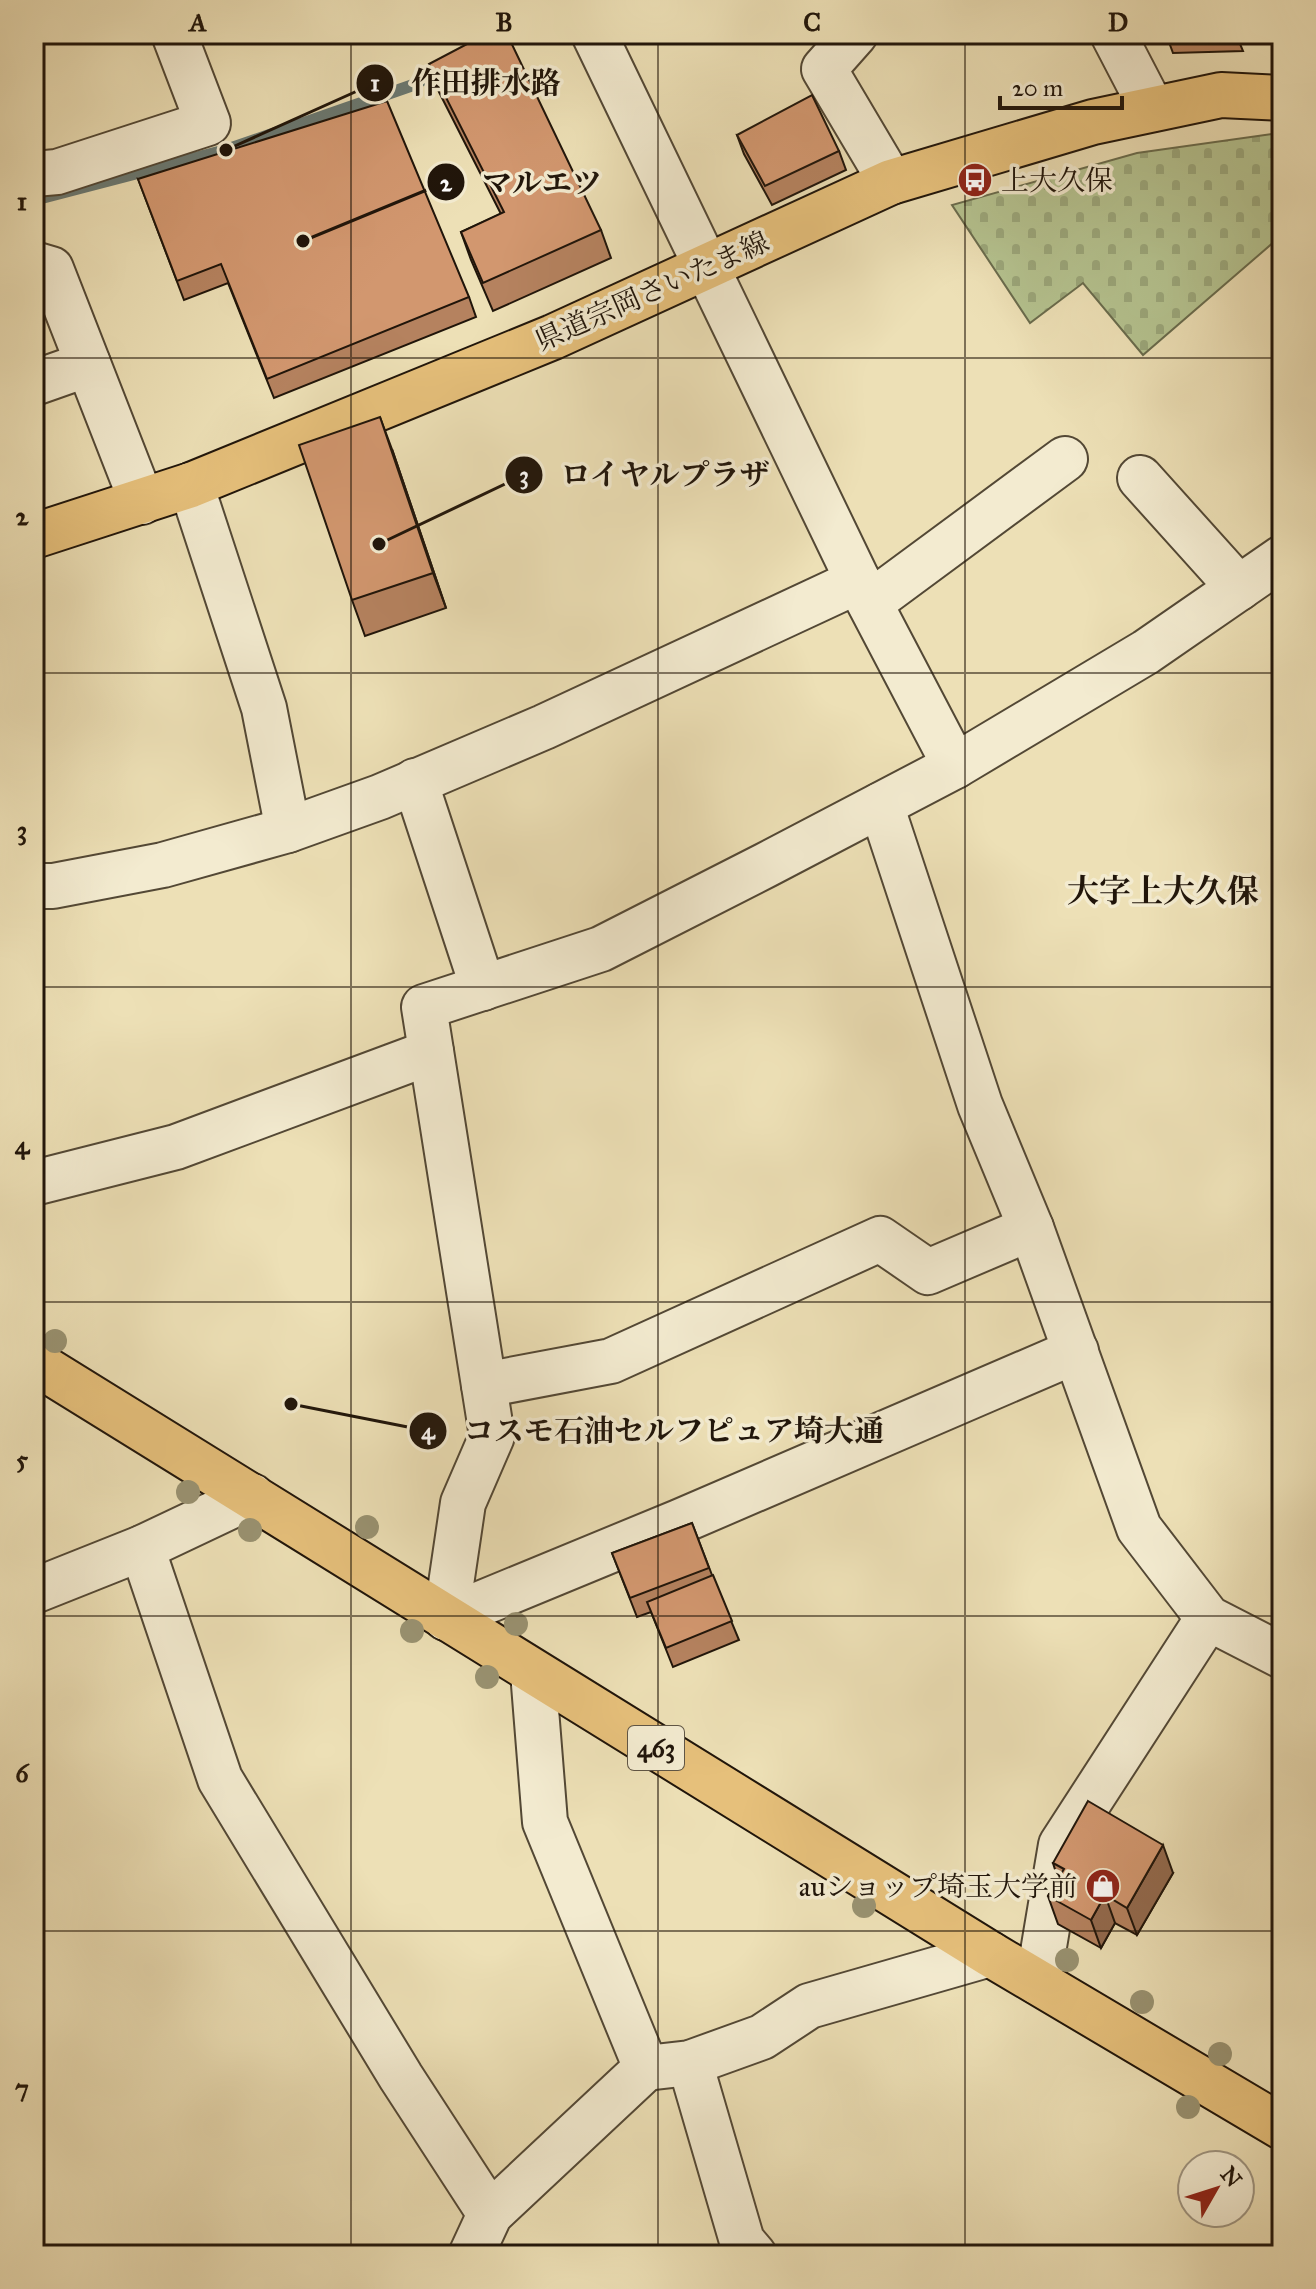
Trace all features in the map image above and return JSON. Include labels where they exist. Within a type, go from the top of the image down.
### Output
[{"type":"main road","name":"県道宗岡さいたま線","points":[[34,536],[191,485],[553,337],[891,182],[1038,136],[1152,109],[1221,95],[1282,98]]},
{"type":"main road","name":"463","points":[[34,1362],[990,1954],[1282,2127]]},
{"type":"street","points":[[34,174],[57,172],[208,123],[174,34]]},
{"type":"street","points":[[594,34],[864,592],[955,766]]},
{"type":"street","points":[[855,34],[824,69],[891,182]]},
{"type":"street","points":[[1113,34],[1152,109]]},
{"type":"street","points":[[34,264],[51,269],[142,502]]},
{"type":"street","points":[[34,383],[88,364]]},
{"type":"street","points":[[34,886],[53,886],[163,865],[288,830],[415,781],[864,592],[1065,459]]},
{"type":"street","points":[[1140,478],[1239,588]]},
{"type":"street","points":[[191,485],[264,708],[288,830]]},
{"type":"street","points":[[446,1618],[463,1503],[492,1436],[424,1007],[601,949],[881,805],[955,766],[1146,652],[1282,558]]},
{"type":"street","points":[[415,781],[483,988]]},
{"type":"street","points":[[881,805],[980,1105],[1031,1228],[1139,1528],[1208,1618],[1282,1656]]},
{"type":"street","points":[[34,1183],[176,1147],[431,1052]]},
{"type":"street","points":[[484,1385],[611,1361],[880,1239],[928,1272],[1031,1228]]},
{"type":"street","points":[[446,1618],[694,1516],[1076,1351]]},
{"type":"street","points":[[34,1591],[142,1548],[252,1496]]},
{"type":"street","points":[[142,1548],[220,1779],[401,2077],[490,2214]]},
{"type":"street","points":[[1038,1982],[1061,1845],[1208,1618]]},
{"type":"street","points":[[533,1672],[545,1822],[646,2068]]},
{"type":"street","points":[[471,2255],[490,2214],[646,2068],[690,2063],[762,2037],[809,2006],[990,1954]]},
{"type":"street","points":[[690,2063],[742,2241],[754,2255]]},
{"type":"green space","points":[[1272,134],[1282,151],[1282,235],[1143,355],[1083,283],[1030,323],[952,205],[1137,153]]},
{"type":"building","points":[[486,34],[507,34],[601,230],[483,283],[461,232],[504,212],[429,64]]},
{"type":"building","points":[[812,95],[839,151],[765,186],[737,135]]},
{"type":"building","points":[[387,101],[469,297],[267,379],[221,264],[177,281],[138,179]]},
{"type":"building","points":[[380,417],[433,573],[352,600],[299,445]]},
{"type":"building","points":[[692,1523],[709,1568],[630,1598],[612,1553]]},
{"type":"building","points":[[713,1575],[732,1621],[666,1648],[647,1602]]},
{"type":"building","points":[[1088,1801],[1163,1845],[1127,1908],[1105,1895],[1091,1920],[1048,1896],[1064,1869],[1053,1863]]},
{"type":"waterway","points":[[34,200],[226,150],[416,84],[445,64]]},
{"type":"place","name":"作田排水路","points":[[226,150]]},
{"type":"place","name":"上大久保","points":[[975,180]]},
{"type":"place","name":"マルエツ","points":[[303,241]]},
{"type":"place","name":"ロイヤルプラザ","points":[[379,544]]},
{"type":"place","name":"コスモ石油セルフピュア埼大通","points":[[291,1404]]},
{"type":"place","name":"auショップ埼玉大学前","points":[[1103,1886]]},
{"type":"district","name":"大字上大久保","points":[[1163,891]]}]
